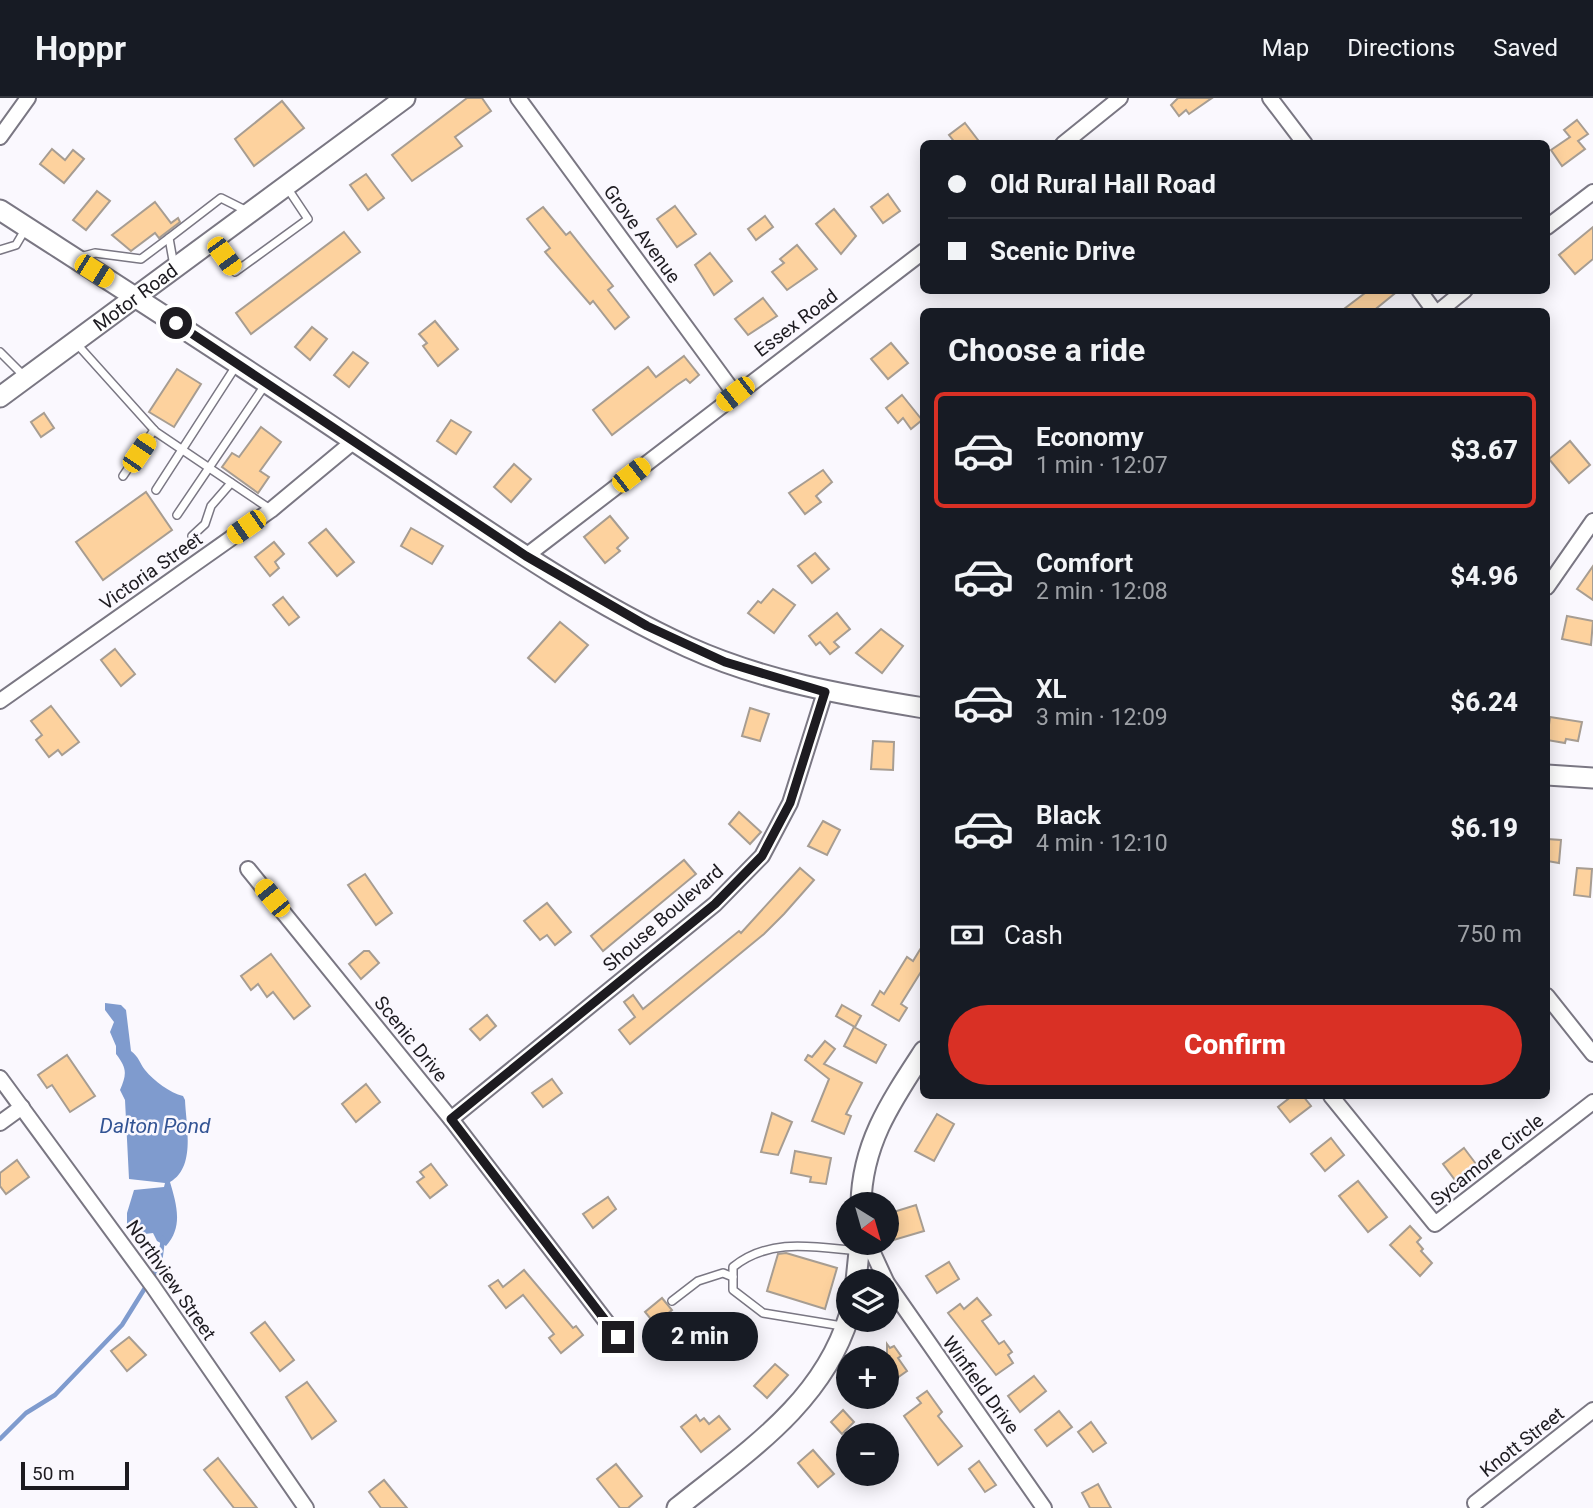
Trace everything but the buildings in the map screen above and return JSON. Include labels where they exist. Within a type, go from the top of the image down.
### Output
[{"type":"main road","name":"Motor Road","points":[[0,397],[405,98]]},
{"type":"main road","points":[[0,210],[238,362],[526,556],[688,647],[825,692],[920,707]]},
{"type":"main road","points":[[1550,775],[1593,778]]},
{"type":"main road","points":[[862,1192],[867,1156],[875,1130],[920,1057]]},
{"type":"main road","points":[[677,1508],[797,1408],[828,1365],[842,1332]]},
{"type":"street","points":[[1,133],[28,98]]},
{"type":"street","name":"Grove Avenue","points":[[518,98],[735,394]]},
{"type":"street","points":[[1068,140],[1120,98]]},
{"type":"street","points":[[1270,98],[1302,140]]},
{"type":"street","points":[[1550,225],[1593,192]]},
{"type":"street","name":"Essex Road","points":[[526,556],[920,254]]},
{"type":"street","points":[[1422,294],[1433,308]]},
{"type":"street","points":[[1441,308],[1460,294]]},
{"type":"street","name":"Victoria Street","points":[[0,701],[271,510],[355,441]]},
{"type":"street","points":[[1550,583],[1593,521]]},
{"type":"street","name":"Shouse Boulevard","points":[[451,1119],[715,904],[762,856],[790,803],[825,692]]},
{"type":"street","name":"Scenic Drive","points":[[248,869],[451,1119],[618,1337]]},
{"type":"street","points":[[1550,1000],[1593,1054]]},
{"type":"street","name":"Northview Street","points":[[0,1078],[152,1284],[306,1508]]},
{"type":"street","name":"Sycamore Circle","points":[[1333,1099],[1435,1224],[1593,1101]]},
{"type":"street","points":[[0,1123],[22,1107]]},
{"type":"street","name":"Winfield Drive","points":[[899,1299],[1044,1508]]},
{"type":"street","name":"Knott Street","points":[[1475,1503],[1593,1410]]},
{"type":"lane","points":[[212,240],[235,272],[308,219],[285,186]]},
{"type":"lane","points":[[74,258],[95,253],[141,258],[221,198],[250,212]]},
{"type":"lane","points":[[0,250],[16,245],[26,227]]},
{"type":"lane","points":[[169,238],[174,268]]},
{"type":"lane","points":[[74,342],[154,430],[271,510]]},
{"type":"lane","points":[[0,352],[25,378]]},
{"type":"lane","points":[[156,490],[238,362]]},
{"type":"lane","points":[[177,515],[267,382]]},
{"type":"lane","points":[[123,476],[154,430]]},
{"type":"lane","points":[[192,536],[205,524],[211,506],[231,484]]},
{"type":"lane","points":[[836,1245],[789,1245],[768,1249],[748,1255],[733,1266],[733,1290],[763,1313],[836,1320]]},
{"type":"lane","points":[[672,1301],[698,1281],[723,1273],[733,1278]]},
{"type":"water","name":"Dalton Pond","points":[[105,1003],[121,1005],[126,1010],[131,1051],[145,1070],[162,1086],[183,1096],[185,1100],[188,1145],[183,1167],[170,1182],[177,1222],[172,1238],[166,1246],[157,1241],[153,1233],[137,1235],[127,1226],[127,1213],[134,1190],[164,1187],[165,1183],[129,1179],[125,1100],[120,1090],[125,1071],[116,1054],[116,1046],[110,1032],[114,1022],[105,1010]]},
{"type":"waterway","points":[[154,1275],[160,1262],[163,1238]]},
{"type":"waterway","points":[[0,1439],[26,1413],[55,1395],[122,1325],[145,1288]]},
{"type":"route","points":[[176,323],[526,556],[647,626],[725,662],[825,692],[790,803],[762,856],[715,904],[451,1119],[618,1337]]}]
